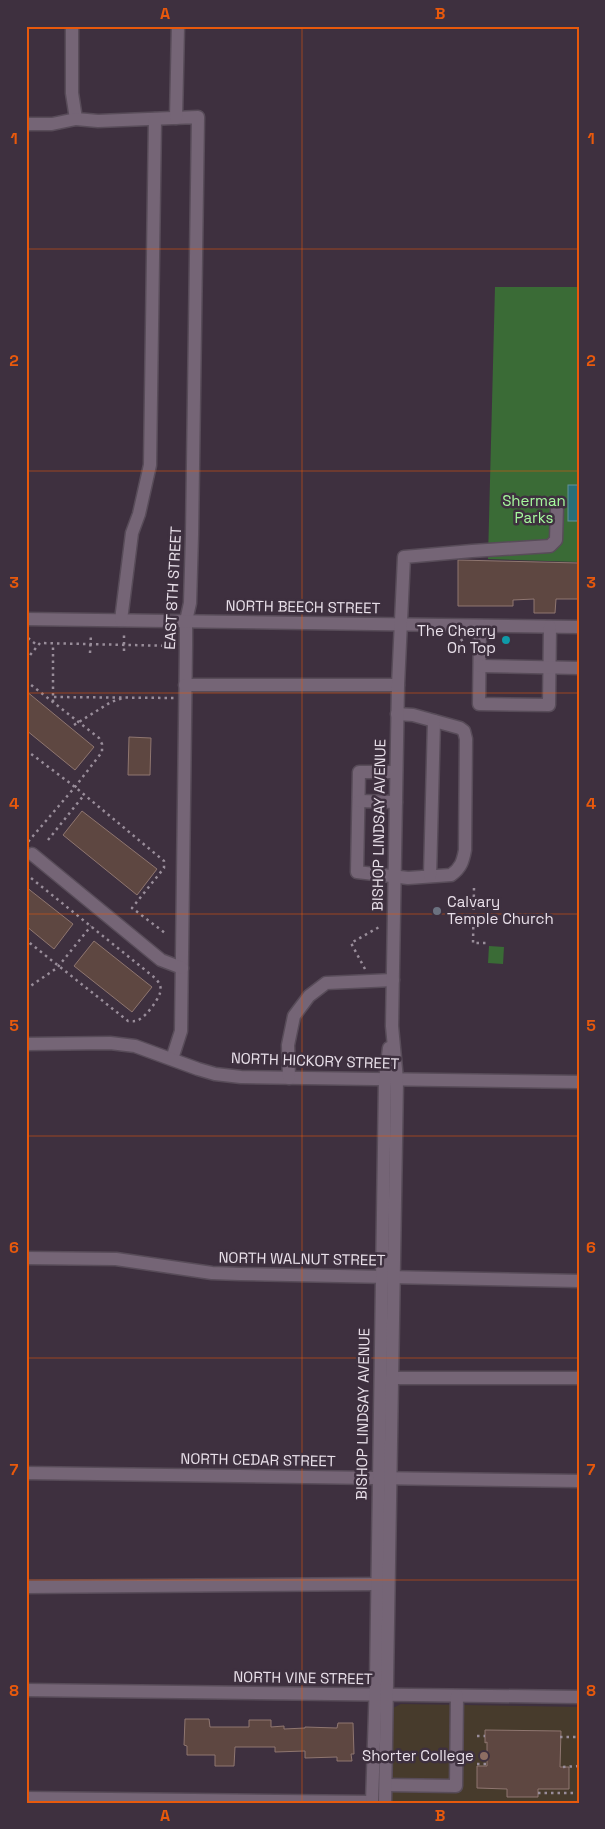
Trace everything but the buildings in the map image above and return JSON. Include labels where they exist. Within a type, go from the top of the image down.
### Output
[{"type":"street","points":[[72,26],[72,93],[76,119]]},
{"type":"street","points":[[26,124],[52,124],[76,119],[98,121],[176,118],[178,26]]},
{"type":"street","name":"EAST 8TH STREET","points":[[172,1059],[181,1031],[186,622],[190,603],[192,535],[198,117],[176,118]]},
{"type":"street","points":[[121,620],[132,533],[139,514],[150,465],[155,119]]},
{"type":"street","name":"BISHOP LINDSAY AVENUE","points":[[372,1802],[378,1478],[388,1277],[397,714],[404,557],[550,546],[556,540],[557,506]]},
{"type":"street","name":"NORTH BEECH STREET","points":[[26,619],[579,627]]},
{"type":"street","points":[[480,626],[479,704],[549,705],[550,627]]},
{"type":"street","points":[[480,666],[579,668]]},
{"type":"street","points":[[185,685],[398,685]]},
{"type":"street","points":[[396,772],[359,772],[357,872],[394,877],[451,875],[462,864],[465,850],[466,739],[464,731],[460,728],[413,715],[397,714]]},
{"type":"street","points":[[430,876],[434,721]]},
{"type":"street","points":[[358,801],[396,802]]},
{"type":"street","points":[[29,849],[161,960],[182,968]]},
{"type":"street","points":[[289,1078],[288,1045],[294,1016],[309,996],[326,983],[393,980]]},
{"type":"street","name":"NORTH HICKORY STREET","points":[[26,1044],[110,1044],[135,1046],[215,1074],[241,1077],[579,1082]]},
{"type":"street","name":"NORTH WALNUT STREET","points":[[26,1258],[116,1259],[212,1273],[579,1281]]},
{"type":"street","name":"BISHOP LINDSAY AVENUE","points":[[385,1803],[392,1378],[388,1277]]},
{"type":"street","points":[[392,1378],[579,1378]]},
{"type":"street","name":"NORTH CEDAR STREET","points":[[26,1473],[579,1481]]},
{"type":"street","points":[[26,1587],[376,1584]]},
{"type":"street","name":"NORTH VINE STREET","points":[[26,1690],[579,1697]]},
{"type":"street","points":[[386,1785],[456,1786],[457,1696]]},
{"type":"street","points":[[26,1798],[372,1802]]},
{"type":"path","points":[[124,633],[124,651]]},
{"type":"path","points":[[90,652],[91,634]]},
{"type":"path","points":[[28,638],[38,646]]},
{"type":"path","points":[[26,660],[40,644],[186,646]]},
{"type":"path","points":[[53,702],[54,645]]},
{"type":"path","points":[[26,681],[98,738],[102,744],[102,752],[29,849]]},
{"type":"path","points":[[54,697],[174,698],[185,701]]},
{"type":"path","points":[[74,725],[111,702],[126,697]]},
{"type":"path","points":[[26,750],[75,787],[164,861],[164,868],[132,908],[165,933]]},
{"type":"path","points":[[48,840],[84,795]]},
{"type":"path","points":[[26,874],[155,978],[160,983],[161,992],[141,1019],[128,1021],[26,940]]},
{"type":"path","points":[[474,888],[473,943],[486,943]]},
{"type":"path","points":[[368,973],[350,943],[382,925]]},
{"type":"path","points":[[26,989],[58,966],[91,926]]},
{"type":"path","points":[[477,1736],[485,1736]]},
{"type":"path","points":[[560,1737],[579,1737]]},
{"type":"path","points":[[476,1764],[487,1764]]},
{"type":"path","points":[[563,1767],[579,1766]]},
{"type":"path","points":[[538,1793],[579,1793]]},
{"type":"shaded area","name":"Shorter College","points":[[401,1704],[579,1707],[579,1803],[390,1803],[391,1709]]},
{"type":"green space","name":"Sherman Parks","points":[[495,287],[579,287],[579,562],[488,559]]},
{"type":"green space","points":[[489,946],[504,947],[503,964],[488,963]]},
{"type":"water","points":[[568,485],[579,485],[579,521],[568,521]]},
{"type":"place","name":"The Cherry On Top","points":[[506,640]]},
{"type":"place","name":"Calvary Temple Church","points":[[437,911]]},
{"type":"place","name":"Shorter College","points":[[484,1756]]}]
